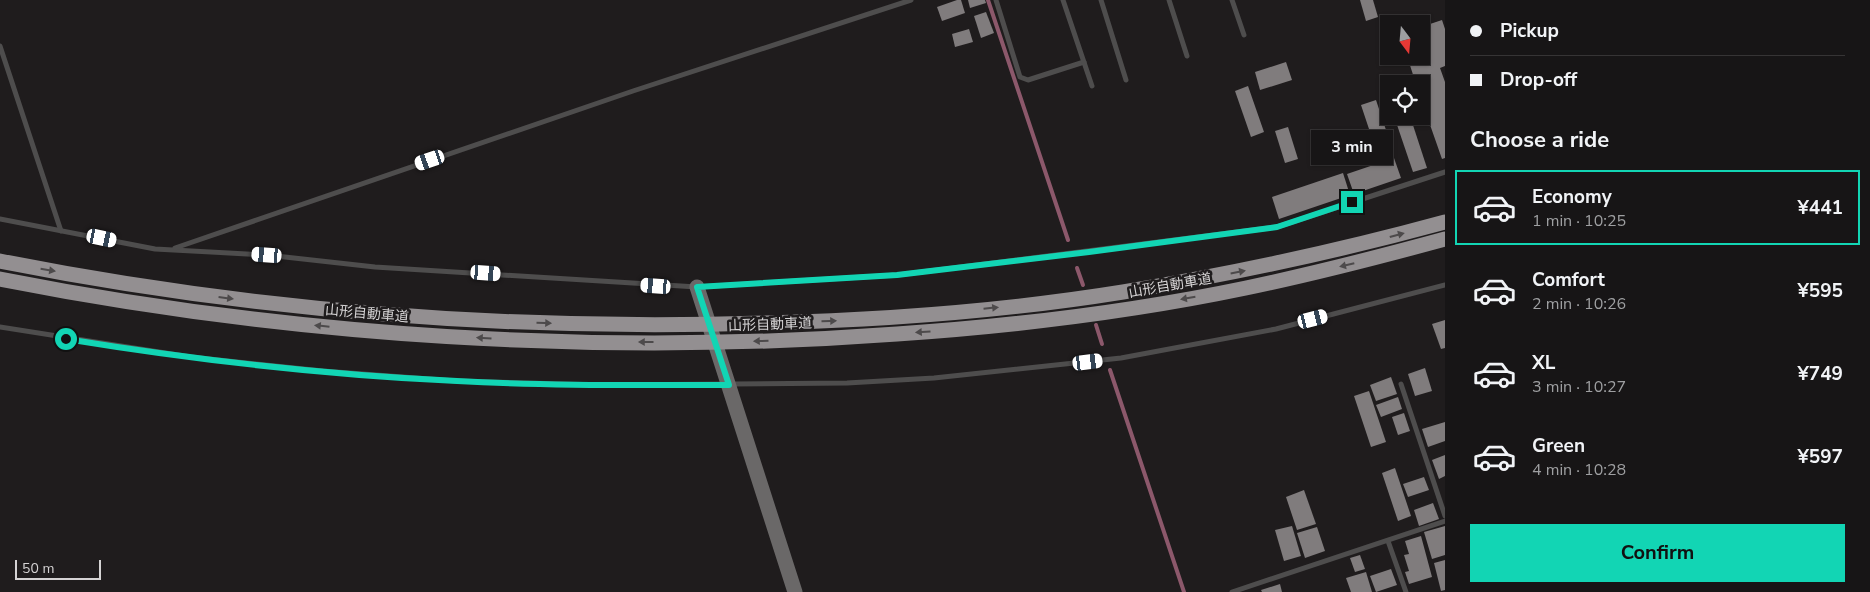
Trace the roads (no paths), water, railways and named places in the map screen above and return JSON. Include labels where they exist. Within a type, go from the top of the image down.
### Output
[{"type":"highway","name":"山形自動車道","points":[[0,261],[177,292],[354,312],[581,325],[691,325],[834,321],[934,314],[1120,293],[1242,271],[1348,247],[1445,222]]},
{"type":"highway","name":"山形自動車道","points":[[0,279],[176,309],[364,330],[483,338],[733,342],[838,338],[938,331],[1032,322],[1126,309],[1244,289],[1354,264],[1445,239]]},
{"type":"street","points":[[697,287],[796,592]]},
{"type":"lane","points":[[171,249],[633,91],[911,0]]},
{"type":"lane","points":[[996,0],[1020,77],[1028,80],[1084,62]]},
{"type":"lane","points":[[1063,0],[1092,86]]},
{"type":"lane","points":[[1101,0],[1126,80]]},
{"type":"lane","points":[[1169,0],[1188,56]]},
{"type":"lane","points":[[1232,0],[1244,36]]},
{"type":"lane","points":[[0,46],[61,231]]},
{"type":"lane","points":[[0,219],[155,249],[267,255],[375,267],[697,287],[897,275],[1277,227],[1445,172]]},
{"type":"lane","points":[[0,328],[191,357],[323,371],[456,381],[602,385],[847,383],[934,378],[1121,358],[1276,329],[1445,285]]},
{"type":"lane","points":[[1401,384],[1445,516]]},
{"type":"lane","points":[[1232,592],[1445,522]]},
{"type":"lane","points":[[1388,541],[1406,592]]},
{"type":"waterway","points":[[988,0],[1068,240]]},
{"type":"waterway","points":[[1077,268],[1083,285]]},
{"type":"waterway","points":[[1096,325],[1102,344]]},
{"type":"waterway","points":[[1110,370],[1184,592]]}]
